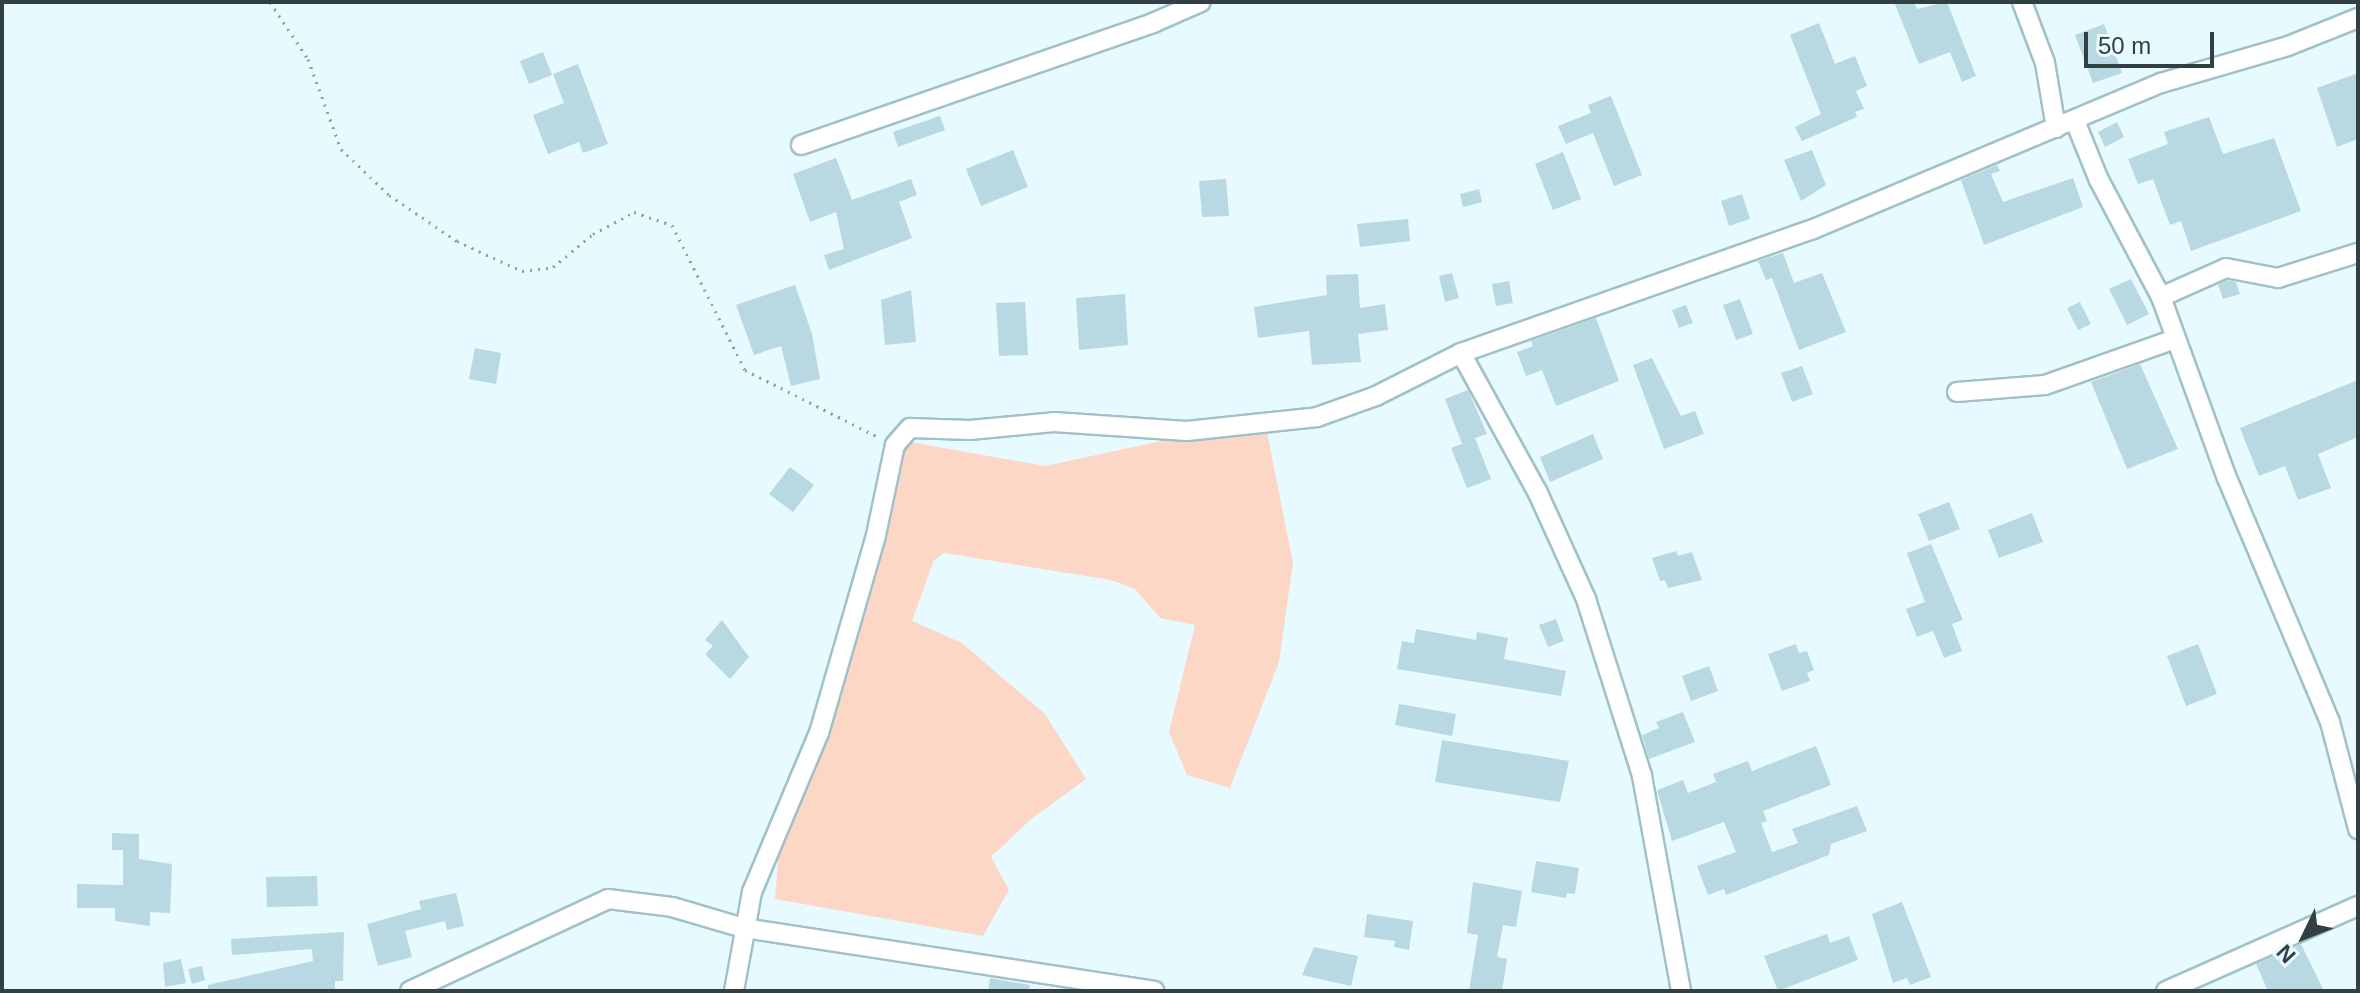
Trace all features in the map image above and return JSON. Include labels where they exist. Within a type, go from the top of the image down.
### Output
[{"type":"street","points":[[801,145],[1153,23],[1201,2]]},
{"type":"street","points":[[2022,2],[2045,63],[2056,128]]},
{"type":"street","points":[[734,991],[752,892],[832,694],[876,535],[895,445],[910,428],[970,430],[1054,422],[1187,431],[1317,417],[1376,396],[1461,353],[1811,230],[2161,83],[2288,46],[2358,18]]},
{"type":"street","points":[[2075,121],[2099,180],[2161,297],[2175,339],[2330,722],[2358,829]]},
{"type":"street","points":[[2161,297],[2226,268],[2278,278],[2358,253]]},
{"type":"street","points":[[1957,392],[2045,385],[2175,339]]},
{"type":"street","points":[[1461,353],[1537,491],[1586,599],[1642,776],[1681,991]]},
{"type":"street","points":[[410,991],[608,899],[672,907],[744,928],[1154,991]]},
{"type":"street","points":[[2166,991],[2358,906]]},
{"type":"path","points":[[270,2],[308,59],[341,149],[389,195],[457,241],[522,271],[553,267],[593,234],[634,212],[672,225],[745,370],[895,445]]},
{"type":"shaded area","points":[[1267,432],[1293,563],[1279,662],[1230,788],[1187,775],[1169,732],[1195,625],[1160,618],[1135,589],[1111,580],[944,553],[934,560],[912,621],[962,643],[1045,714],[1086,779],[1030,820],[991,857],[1009,890],[983,936],[775,899],[779,850],[842,695],[893,508],[901,457],[910,442],[1045,466],[1189,435]]},
{"type":"building","points":[[1894,2],[1914,2],[1917,9],[1947,2],[1976,76],[1962,82],[1950,52],[1919,64]]},
{"type":"building","points":[[1819,23],[1835,64],[1855,56],[1867,86],[1856,91],[1864,109],[1855,112],[1857,117],[1802,141],[1795,127],[1821,114],[1790,35]]},
{"type":"building","points":[[2104,24],[2122,73],[2093,83],[2075,35]]},
{"type":"building","points":[[543,52],[552,75],[529,84],[520,61]]},
{"type":"building","points":[[578,64],[608,144],[583,153],[579,142],[548,154],[533,115],[564,103],[553,74]]},
{"type":"building","points":[[2358,73],[2358,139],[2337,147],[2317,88]]},
{"type":"building","points":[[1611,96],[1642,175],[1614,186],[1593,133],[1566,144],[1558,126],[1591,113],[1588,105]]},
{"type":"building","points":[[940,116],[945,130],[898,147],[893,132]]},
{"type":"building","points":[[2209,117],[2223,154],[2274,138],[2301,211],[2191,251],[2181,221],[2170,225],[2153,179],[2138,184],[2128,159],[2168,144],[2164,132]]},
{"type":"building","points":[[2117,122],[2124,137],[2105,147],[2098,132]]},
{"type":"building","points":[[1013,150],[1028,187],[981,206],[966,169]]},
{"type":"building","points":[[1812,150],[1826,185],[1801,201],[1784,160]]},
{"type":"building","points":[[1563,152],[1581,199],[1553,210],[1535,164]]},
{"type":"building","points":[[836,158],[852,200],[911,179],[917,195],[899,202],[912,238],[829,270],[824,255],[844,249],[836,212],[810,222],[793,174]]},
{"type":"building","points":[[1997,165],[2000,171],[1991,174],[2003,202],[2073,178],[2083,207],[1984,245],[1961,180]]},
{"type":"building","points":[[1226,179],[1229,216],[1202,217],[1199,181]]},
{"type":"building","points":[[1479,189],[1482,202],[1463,207],[1460,194]]},
{"type":"building","points":[[1742,194],[1750,219],[1729,226],[1721,201]]},
{"type":"building","points":[[1408,219],[1410,241],[1360,247],[1357,224]]},
{"type":"building","points":[[1783,253],[1794,283],[1822,273],[1846,332],[1799,350],[1772,278],[1766,280],[1758,261]]},
{"type":"building","points":[[1452,273],[1459,298],[1445,302],[1439,276]]},
{"type":"building","points":[[1358,274],[1360,308],[1385,304],[1388,330],[1358,334],[1361,362],[1312,365],[1309,331],[1258,338],[1254,307],[1327,295],[1326,275]]},
{"type":"building","points":[[2131,279],[2149,314],[2127,325],[2109,289]]},
{"type":"building","points":[[2227,280],[2236,282],[2240,294],[2223,299],[2218,285]]},
{"type":"building","points":[[1509,281],[1513,303],[1496,306],[1492,284]]},
{"type":"building","points":[[795,285],[812,334],[820,379],[791,386],[781,346],[754,355],[736,305]]},
{"type":"building","points":[[911,290],[916,342],[885,345],[881,300]]},
{"type":"building","points":[[1125,294],[1128,345],[1079,350],[1076,298]]},
{"type":"building","points":[[1740,299],[1753,334],[1736,340],[1723,305]]},
{"type":"building","points":[[1025,302],[1028,355],[999,356],[996,303]]},
{"type":"building","points":[[2080,302],[2091,324],[2078,330],[2067,308]]},
{"type":"building","points":[[1686,305],[1693,323],[1679,328],[1672,310]]},
{"type":"building","points":[[1596,318],[1619,381],[1556,406],[1542,370],[1526,376],[1517,352],[1533,346],[1531,341]]},
{"type":"building","points":[[475,348],[501,353],[496,384],[469,379]]},
{"type":"building","points":[[1652,358],[1681,416],[1695,411],[1704,434],[1664,449],[1633,365]]},
{"type":"building","points":[[2140,364],[2178,449],[2127,469],[2091,382]]},
{"type":"building","points":[[1802,366],[1813,394],[1792,402],[1781,373]]},
{"type":"building","points":[[2358,380],[2358,437],[2318,454],[2331,488],[2298,500],[2285,466],[2259,476],[2240,428]]},
{"type":"building","points":[[1468,390],[1487,434],[1475,438],[1491,479],[1467,488],[1451,448],[1462,444],[1445,399]]},
{"type":"building","points":[[1593,434],[1603,459],[1550,482],[1540,457]]},
{"type":"building","points":[[790,467],[814,485],[793,512],[769,494]]},
{"type":"building","points":[[1949,502],[1960,529],[1929,541],[1918,514]]},
{"type":"building","points":[[2032,513],[2043,542],[1999,558],[1988,530]]},
{"type":"building","points":[[1931,544],[1963,620],[1952,624],[1962,651],[1944,658],[1933,631],[1917,637],[1906,609],[1925,602],[1907,553]]},
{"type":"building","points":[[1676,551],[1678,556],[1692,552],[1702,580],[1668,588],[1665,580],[1660,581],[1652,558]]},
{"type":"building","points":[[1556,619],[1564,641],[1548,647],[1539,625]]},
{"type":"building","points":[[722,620],[749,657],[730,679],[705,654],[713,646],[705,640]]},
{"type":"building","points":[[1416,629],[1476,640],[1477,632],[1508,638],[1504,659],[1566,671],[1561,696],[1397,669],[1402,641],[1414,643]]},
{"type":"building","points":[[1796,644],[1799,653],[1807,651],[1814,670],[1807,673],[1810,681],[1782,691],[1768,654]]},
{"type":"building","points":[[2198,644],[2217,694],[2186,706],[2167,656]]},
{"type":"building","points":[[1709,666],[1718,691],[1691,701],[1682,676]]},
{"type":"building","points":[[1399,704],[1456,714],[1452,736],[1395,725]]},
{"type":"building","points":[[1683,712],[1695,742],[1649,759],[1642,735],[1659,728],[1656,722]]},
{"type":"building","points":[[1442,740],[1569,761],[1560,802],[1435,782]]},
{"type":"building","points":[[1816,746],[1831,785],[1763,811],[1767,821],[1761,823],[1772,852],[1798,843],[1792,829],[1857,806],[1867,831],[1831,844],[1829,855],[1726,895],[1724,889],[1708,895],[1697,866],[1736,852],[1724,822],[1672,841],[1657,790],[1683,780],[1688,793],[1716,782],[1713,774],[1748,761],[1752,771]]},
{"type":"building","points":[[112,833],[139,834],[139,859],[172,864],[170,913],[150,912],[150,926],[115,921],[115,908],[77,908],[77,884],[123,885],[123,850],[112,850]]},
{"type":"building","points":[[1536,861],[1579,868],[1575,894],[1567,893],[1566,898],[1531,892]]},
{"type":"building","points":[[317,876],[318,906],[267,907],[266,877]]},
{"type":"building","points":[[1473,882],[1522,891],[1516,927],[1503,925],[1497,957],[1507,959],[1502,991],[1469,991],[1478,935],[1467,933]]},
{"type":"building","points":[[456,893],[464,926],[447,930],[445,921],[405,931],[412,957],[378,966],[367,924],[421,909],[419,901]]},
{"type":"building","points":[[1902,902],[1931,977],[1910,985],[1907,978],[1893,983],[1872,914]]},
{"type":"building","points":[[1367,914],[1413,921],[1409,950],[1394,947],[1395,941],[1364,937]]},
{"type":"building","points":[[344,932],[343,981],[335,981],[335,989],[208,991],[208,985],[313,961],[312,949],[232,955],[231,939]]},
{"type":"building","points":[[1827,934],[1830,943],[1849,936],[1858,960],[1778,991],[1764,956]]},
{"type":"building","points":[[2301,944],[2324,991],[2268,991],[2256,964]]},
{"type":"building","points":[[1314,947],[1358,956],[1351,986],[1302,975]]},
{"type":"building","points":[[181,959],[186,983],[165,987],[163,963]]},
{"type":"building","points":[[202,966],[205,980],[192,984],[188,969]]},
{"type":"building","points":[[990,978],[1030,985],[1029,991],[988,991]]}]
